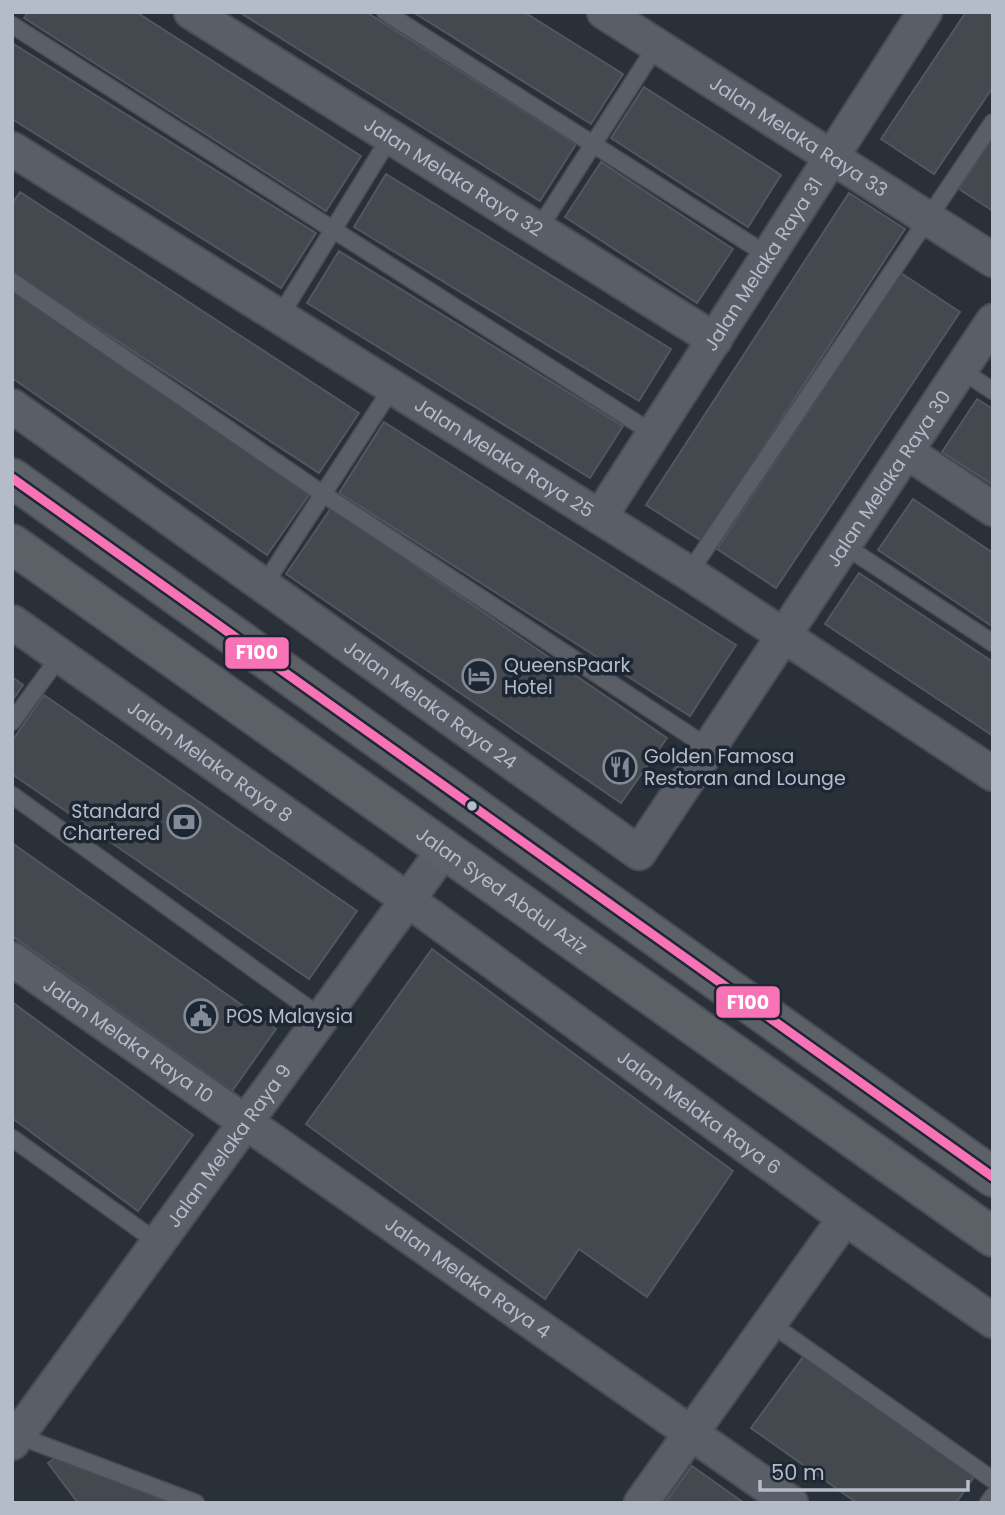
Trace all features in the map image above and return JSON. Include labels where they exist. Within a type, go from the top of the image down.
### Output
[{"type":"main road","points":[[12,478],[993,1177]]},
{"type":"main road","name":"Jalan Syed Abdul Aziz","points":[[12,544],[993,1237]]},
{"type":"street","name":"Jalan Melaka Raya 32","points":[[191,12],[389,139],[715,340]]},
{"type":"street","name":"Jalan Melaka Raya 33","points":[[604,12],[993,260]]},
{"type":"street","name":"Jalan Melaka Raya 31","points":[[600,517],[925,12]]},
{"type":"street","name":"Jalan Melaka Raya 25","points":[[19,157],[280,316],[689,573],[993,774]]},
{"type":"street","name":"Jalan Melaka Raya 30","points":[[785,636],[993,321]]},
{"type":"street","name":"Jalan Melaka Raya 24","points":[[12,406],[639,853],[785,636]]},
{"type":"street","points":[[907,452],[993,509]]},
{"type":"street","name":"Jalan Melaka Raya 8","points":[[12,622],[408,900]]},
{"type":"street","name":"Jalan Melaka Raya 9","points":[[16,1439],[444,850]]},
{"type":"street","name":"Jalan Melaka Raya 6","points":[[408,900],[845,1218],[993,1321]]},
{"type":"street","name":"Jalan Melaka Raya 10","points":[[12,959],[246,1122]]},
{"type":"street","name":"Jalan Melaka Raya 4","points":[[246,1122],[791,1503]]},
{"type":"street","points":[[641,1503],[845,1218]]},
{"type":"lane","points":[[385,12],[769,257]]},
{"type":"lane","points":[[12,25],[654,434]]},
{"type":"lane","points":[[538,230],[657,45]]},
{"type":"lane","points":[[689,573],[993,122]]},
{"type":"lane","points":[[280,316],[389,139]]},
{"type":"lane","points":[[12,281],[323,494],[709,748]]},
{"type":"lane","points":[[961,370],[993,391]]},
{"type":"lane","points":[[264,585],[392,388]]},
{"type":"lane","points":[[845,546],[993,643]]},
{"type":"lane","points":[[12,722],[60,656]]},
{"type":"lane","points":[[12,795],[322,1018]]},
{"type":"lane","points":[[12,1138],[157,1242]]},
{"type":"lane","points":[[769,1323],[993,1480]]},
{"type":"lane","points":[[16,1439],[196,1503]]},
{"type":"lane","points":[[988,1503],[993,1496]]},
{"type":"building","points":[[28,12],[136,12],[361,156],[326,211],[24,18]]},
{"type":"building","points":[[239,12],[366,12],[576,144],[540,201]]},
{"type":"building","points":[[413,12],[524,12],[623,74],[591,124]]},
{"type":"building","points":[[966,12],[993,12],[993,87],[934,174],[881,139]]},
{"type":"building","points":[[12,43],[316,233],[281,288],[12,119]]},
{"type":"building","points":[[644,87],[781,175],[748,227],[611,138]]},
{"type":"building","points":[[993,137],[993,211],[959,189]]},
{"type":"building","points":[[601,162],[733,249],[697,303],[565,217]]},
{"type":"building","points":[[386,174],[671,349],[639,401],[354,227]]},
{"type":"building","points":[[20,192],[359,413],[319,473],[12,272],[12,204]]},
{"type":"building","points":[[849,193],[905,229],[702,541],[646,505]]},
{"type":"building","points":[[339,251],[623,426],[590,478],[307,303]]},
{"type":"building","points":[[901,273],[960,312],[776,588],[717,549]]},
{"type":"building","points":[[12,288],[309,495],[267,555],[12,378]]},
{"type":"building","points":[[977,399],[993,409],[993,485],[942,452]]},
{"type":"building","points":[[384,422],[736,645],[690,716],[339,493]]},
{"type":"building","points":[[913,499],[993,553],[993,627],[878,550]]},
{"type":"building","points":[[331,508],[667,738],[621,803],[286,574]]},
{"type":"building","points":[[859,573],[993,662],[993,736],[825,624]]},
{"type":"building","points":[[12,677],[23,685],[12,701]]},
{"type":"building","points":[[44,695],[357,911],[309,979],[12,774],[12,741]]},
{"type":"building","points":[[12,843],[276,1029],[232,1091],[12,936]]},
{"type":"building","points":[[432,949],[733,1171],[647,1297],[579,1249],[545,1299],[306,1124]]},
{"type":"building","points":[[12,1002],[193,1135],[138,1211],[12,1118]]},
{"type":"building","points":[[806,1353],[976,1474],[956,1503],[857,1503],[751,1428]]},
{"type":"building","points":[[55,1458],[176,1503],[78,1503],[48,1463]]},
{"type":"building","points":[[692,1466],[744,1503],[665,1503]]},
{"type":"transit line","name":"F100","points":[[12,478],[993,1177]]},
{"type":"place","name":"QueensPaark Hotel","points":[[479,676]]},
{"type":"place","name":"Golden Famosa Restoran and Lounge","points":[[620,767]]},
{"type":"place","name":"Standard Chartered","points":[[184,822]]},
{"type":"place","name":"POS Malaysia","points":[[201,1016]]}]
